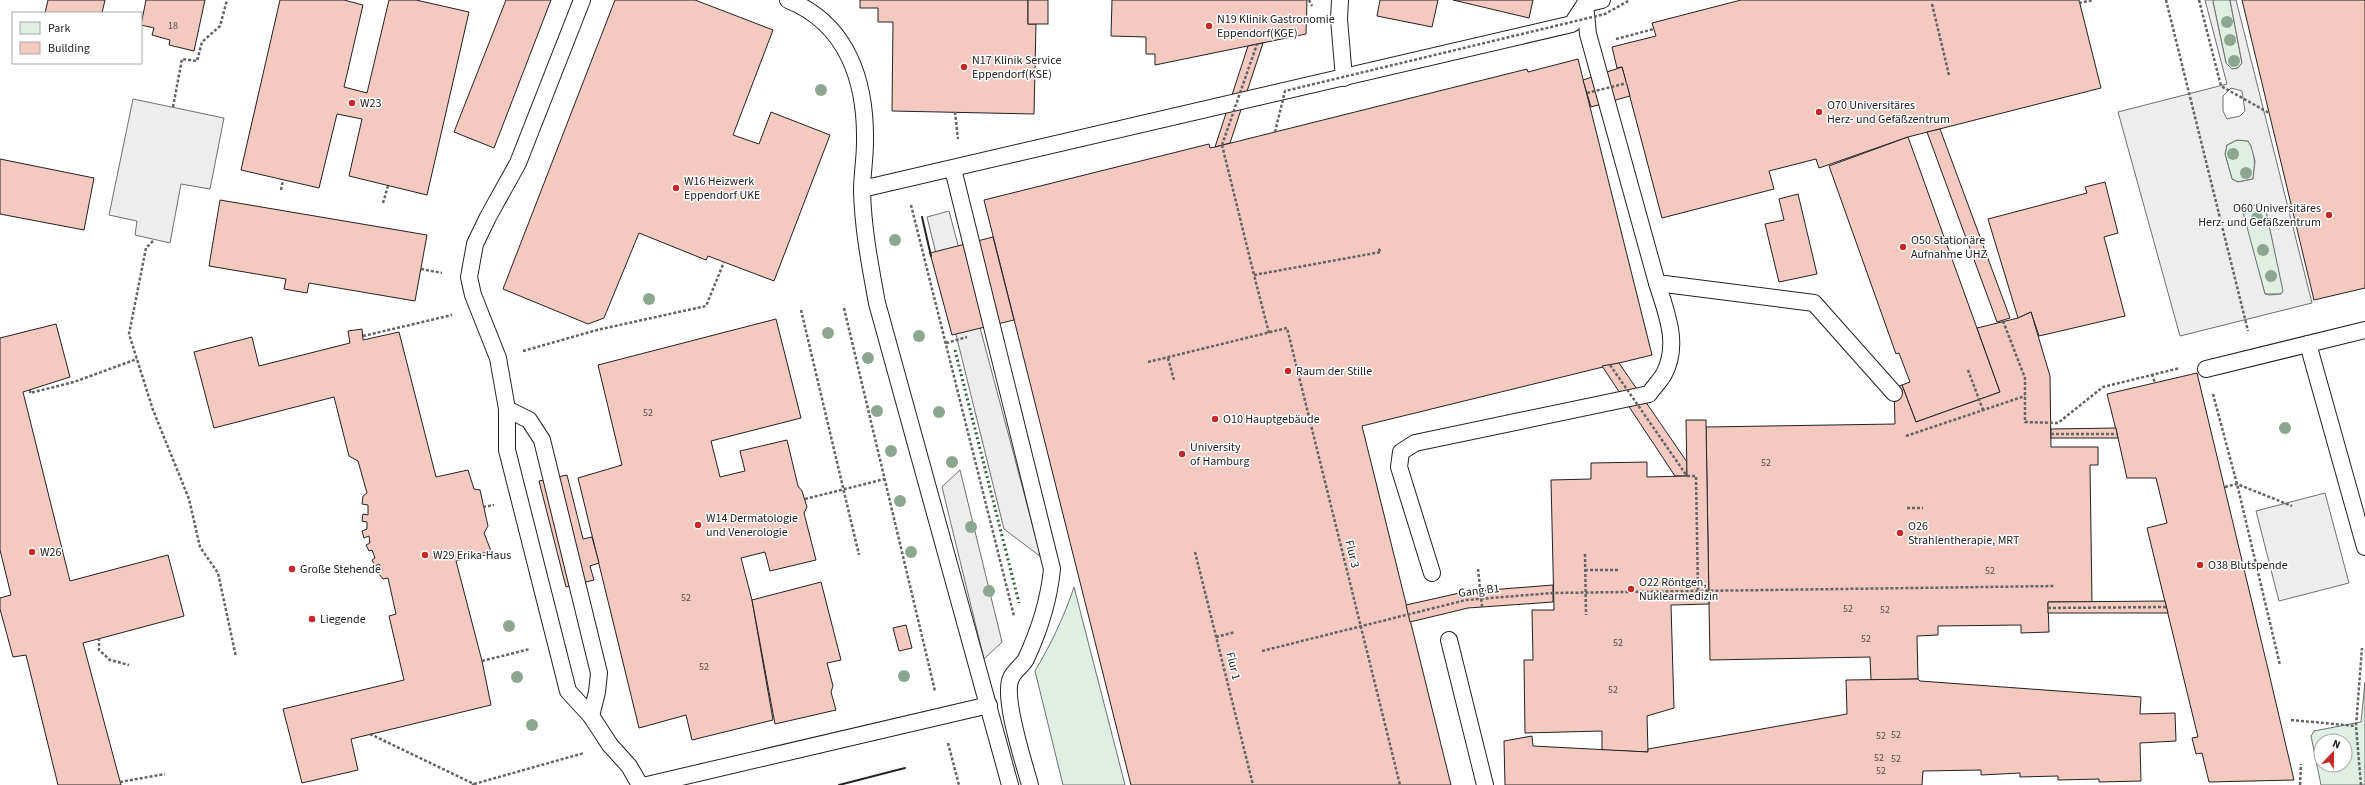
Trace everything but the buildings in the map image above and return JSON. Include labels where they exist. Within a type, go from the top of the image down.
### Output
[{"type":"lane","points":[[582,0],[518,163],[475,244],[469,277],[478,309],[498,358],[507,409],[507,450],[554,643],[568,691],[591,716],[610,745],[629,766],[640,785]]},
{"type":"lane","points":[[788,0],[800,5],[829,25],[848,53],[860,84],[864,111],[865,143],[862,189],[864,231],[877,302],[1010,785]]},
{"type":"lane","points":[[1340,0],[1339,18],[1344,78]]},
{"type":"lane","points":[[862,189],[904,179],[953,170],[1572,24],[1585,4],[1602,0]]},
{"type":"lane","points":[[1432,573],[1399,467],[1402,452],[1415,443],[1649,394],[1664,373],[1672,344],[1669,321],[1656,283],[1588,34],[1585,4]]},
{"type":"lane","points":[[953,170],[1052,569],[1050,593],[1025,660],[1010,678],[1009,698],[1030,785]]},
{"type":"lane","points":[[1656,283],[1814,304],[1894,393]]},
{"type":"lane","points":[[2206,369],[2365,330]]},
{"type":"lane","points":[[2308,344],[2365,548]]},
{"type":"lane","points":[[507,409],[529,420],[542,440],[599,673],[597,692],[591,716]]},
{"type":"lane","points":[[1449,640],[1485,785]]},
{"type":"lane","points":[[647,785],[942,718],[989,705]]},
{"type":"path","points":[[173,107],[182,59],[197,61],[202,42],[220,26],[227,0]]},
{"type":"path","points":[[1274,132],[1285,91],[1605,14],[1630,0]]},
{"type":"path","points":[[2079,3],[2093,0]]},
{"type":"path","points":[[2166,0],[2256,356]]},
{"type":"path","points":[[2199,0],[2221,86],[2269,113]]},
{"type":"path","points":[[1932,4],[1949,75]]},
{"type":"path","points":[[1592,46],[1654,29]]},
{"type":"path","points":[[1148,362],[1269,333],[1222,145],[1256,44]]},
{"type":"path","points":[[1587,93],[1627,83]]},
{"type":"path","points":[[904,179],[1025,660]]},
{"type":"path","points":[[281,190],[283,180]]},
{"type":"path","points":[[383,203],[388,186]]},
{"type":"path","points":[[153,241],[146,248],[128,334],[153,410],[189,499],[200,547],[218,573],[236,657]]},
{"type":"path","points":[[1254,275],[1381,252],[1378,248]]},
{"type":"path","points":[[498,358],[597,330],[706,306],[724,262]]},
{"type":"path","points":[[844,308],[959,785]]},
{"type":"path","points":[[363,336],[478,309]]},
{"type":"path","points":[[801,310],[859,555]]},
{"type":"path","points":[[2003,321],[2025,378],[2025,422],[2058,423],[2103,387],[2204,362],[2237,484],[2280,665]]},
{"type":"path","name":"Flur 3","points":[[1269,333],[1287,328],[1400,785]]},
{"type":"path","points":[[946,343],[955,340]]},
{"type":"path","points":[[1168,358],[1174,380]]},
{"type":"path","points":[[30,390],[30,393],[74,382],[137,359]]},
{"type":"path","points":[[1610,365],[1687,476],[1696,476],[1698,592]]},
{"type":"path","points":[[1968,370],[1983,410]]},
{"type":"path","points":[[2152,374],[2155,383]]},
{"type":"path","points":[[1906,436],[2025,396]]},
{"type":"path","points":[[2051,434],[2117,434]]},
{"type":"path","points":[[805,499],[885,479]]},
{"type":"path","points":[[2225,487],[2237,484],[2292,506]]},
{"type":"path","points":[[1907,508],[1923,508]]},
{"type":"path","name":"Flur 1","points":[[1195,552],[1253,785]]},
{"type":"path","points":[[1585,554],[1586,616]]},
{"type":"path","points":[[1478,569],[1482,607]]},
{"type":"path","points":[[1585,570],[1619,570]]},
{"type":"path","name":"Gang B1","points":[[1262,650],[1466,600],[1482,598],[1553,593],[2055,586]]},
{"type":"path","points":[[2048,608],[2167,607]]},
{"type":"path","points":[[1216,637],[1235,632]]},
{"type":"path","points":[[99,638],[99,650],[110,660],[129,665]]},
{"type":"path","points":[[482,661],[554,643]]},
{"type":"path","points":[[2361,785],[2356,726],[2362,648]]},
{"type":"path","points":[[2291,720],[2356,726]]},
{"type":"path","points":[[370,734],[473,784],[610,745]]},
{"type":"path","points":[[2300,785],[2301,764]]},
{"type":"path","points":[[120,782],[165,774]]},
{"type":"green space","points":[[2214,0],[2230,0],[2242,63],[2238,68],[2232,69],[2226,63],[2213,2]]},
{"type":"green space","points":[[2237,140],[2248,141],[2251,146],[2254,159],[2253,179],[2238,182],[2232,179],[2225,154],[2227,145]]},
{"type":"green space","points":[[2262,203],[2265,206],[2284,291],[2281,294],[2265,294],[2242,212],[2244,208]]},
{"type":"green space","points":[[1074,587],[1125,785],[1063,785],[1035,671],[1057,630]]},
{"type":"green space","points":[[2365,682],[2365,785],[2321,785],[2319,773],[2353,773],[2353,733],[2313,733],[2313,746],[2311,736],[2314,731],[2361,722]]},
{"type":"shaded area","points":[[2205,0],[2214,0],[2213,2],[2226,63],[2232,69],[2238,68],[2242,63],[2230,0],[2236,0],[2312,303],[2180,336],[2118,112],[2227,84]],"holes":[[[2231,88],[2242,91],[2245,111],[2240,116],[2227,119],[2223,111],[2223,96]],[[2237,140],[2248,141],[2255,161],[2253,179],[2238,182],[2232,179],[2225,154],[2227,145]],[[2261,203],[2265,206],[2283,291],[2281,294],[2265,294],[2243,212],[2244,208]]]},
{"type":"shaded area","points":[[133,99],[224,118],[210,189],[181,184],[170,243],[135,235],[137,221],[109,215]]},
{"type":"shaded area","points":[[949,211],[1041,557],[1004,529],[927,217]]},
{"type":"shaded area","points":[[960,470],[1002,642],[984,659],[942,487]]},
{"type":"shaded area","points":[[2325,493],[2349,583],[2279,601],[2256,511]]},
{"type":"hedge","points":[[955,350],[1019,603]]},
{"type":"wall","points":[[922,217],[931,256]]},
{"type":"wall","points":[[839,785],[905,768]]},
{"type":"place","name":"N19 Klinik Gastronomie Eppendorf(KGE)","points":[[1209,26]]},
{"type":"place","name":"N17 Klinik Service Eppendorf(KSE)","points":[[964,67]]},
{"type":"place","name":"W23","points":[[352,103]]},
{"type":"place","name":"O70 Universitäres Herz- und Gefäßzentrum","points":[[1819,112]]},
{"type":"place","name":"W16 Heizwerk Eppendorf UKE","points":[[676,188]]},
{"type":"place","name":"O60 Universitäres Herz- und Gefäßzentrum","points":[[2329,215]]},
{"type":"place","name":"O50 Stationäre Aufnahme UHZ","points":[[1903,247]]},
{"type":"place","name":"Raum der Stille","points":[[1288,371]]},
{"type":"place","name":"O10 Hauptgebäude","points":[[1215,419]]},
{"type":"place","name":"University of Hamburg","points":[[1182,454]]},
{"type":"place","name":"W14 Dermatologie und Venerologie","points":[[698,525]]},
{"type":"place","name":"O26 Strahlentherapie, MRT","points":[[1900,533]]},
{"type":"place","name":"W26","points":[[32,552]]},
{"type":"place","name":"W29 Erika-Haus","points":[[425,555]]},
{"type":"place","name":"O38 Blutspende","points":[[2200,565]]},
{"type":"place","name":"Große Stehende","points":[[292,569]]},
{"type":"place","name":"O22 Röntgen, Nuklearmedizin","points":[[1631,589]]},
{"type":"place","name":"Liegende","points":[[312,619]]}]
